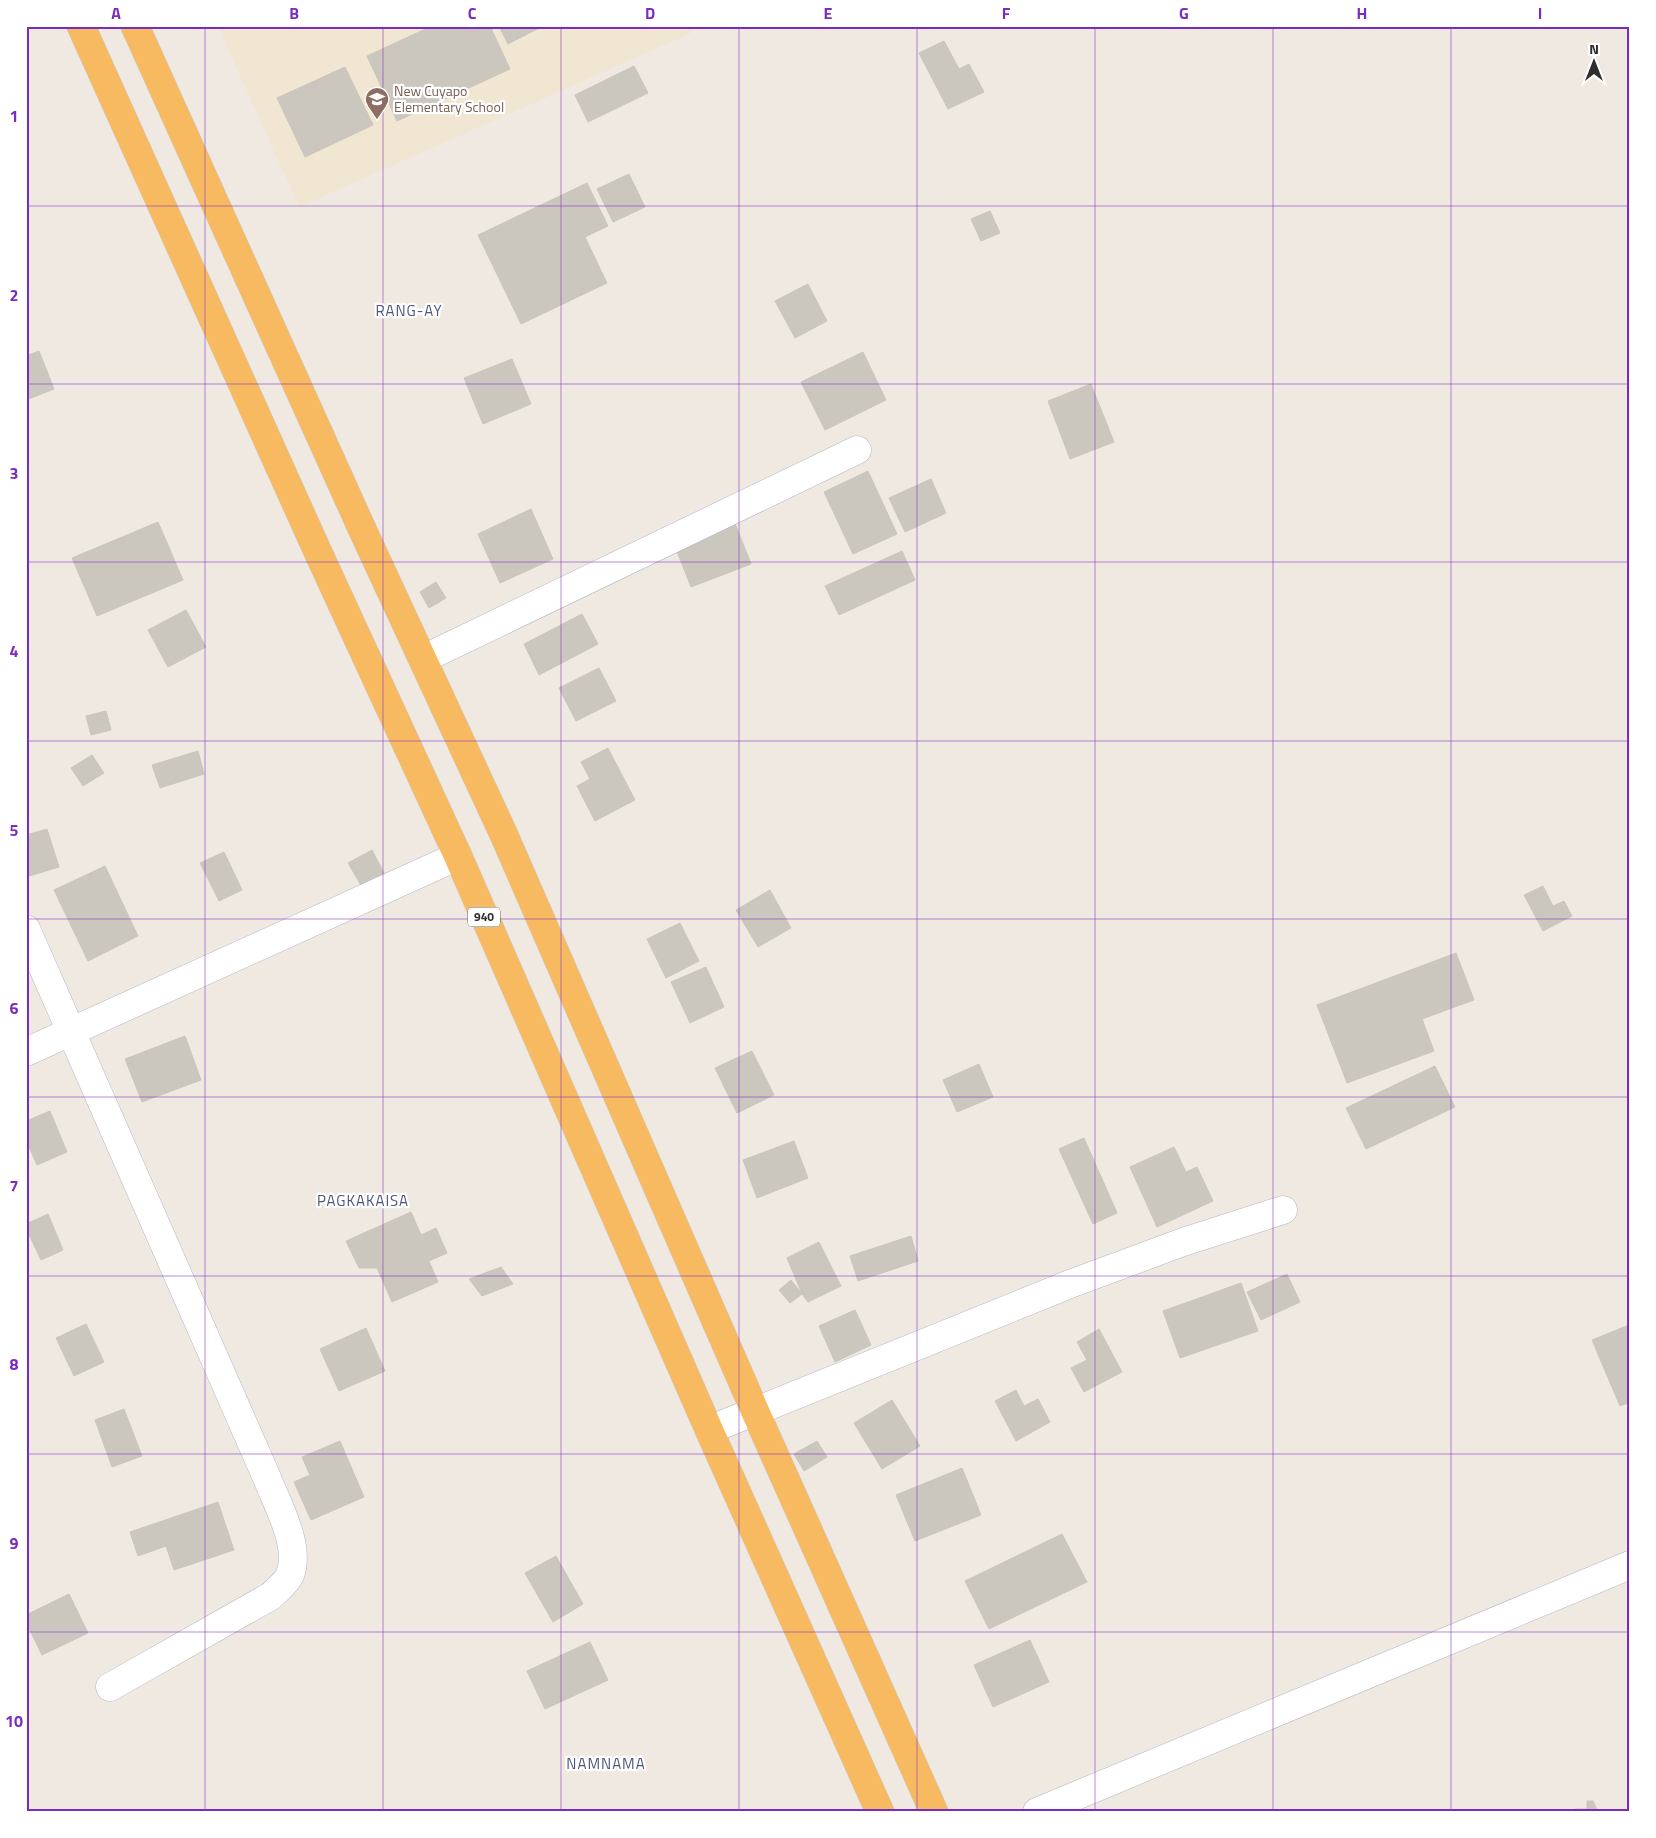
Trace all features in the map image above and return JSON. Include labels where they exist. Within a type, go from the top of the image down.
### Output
[{"type":"highway","name":"940","points":[[80,26],[458,856],[709,1430],[880,1812]]},
{"type":"highway","points":[[135,26],[363,531],[504,835],[755,1411],[934,1812]]},
{"type":"street","points":[[423,659],[857,450]]},
{"type":"street","points":[[26,1052],[458,856]]},
{"type":"street","points":[[26,930],[267,1478],[289,1533],[293,1550],[290,1576],[271,1596],[110,1687]]},
{"type":"street","points":[[709,1430],[1070,1284],[1183,1242],[1282,1210]]},
{"type":"street","points":[[1037,1812],[1630,1566]]},
{"type":"shaded area","name":"New Cuyapo Elementary School","points":[[218,26],[688,26],[691,33],[299,207]]},
{"type":"building","points":[[432,26],[490,26],[510,69],[397,121],[367,56]]},
{"type":"building","points":[[499,26],[543,26],[508,44]]},
{"type":"building","points":[[944,41],[959,69],[969,64],[984,92],[948,109],[919,53]]},
{"type":"building","points":[[634,66],[648,93],[588,122],[575,95]]},
{"type":"building","points":[[345,67],[373,125],[305,157],[277,98]]},
{"type":"building","points":[[629,174],[645,207],[613,222],[597,189]]},
{"type":"building","points":[[587,183],[608,226],[585,237],[607,283],[521,324],[478,235]]},
{"type":"building","points":[[990,211],[1000,233],[981,241],[971,219]]},
{"type":"building","points":[[808,284],[827,321],[795,338],[775,301]]},
{"type":"building","points":[[39,351],[54,389],[26,400],[26,356]]},
{"type":"building","points":[[863,352],[886,400],[825,430],[801,382]]},
{"type":"building","points":[[512,359],[531,404],[483,424],[464,378]]},
{"type":"building","points":[[1091,384],[1114,442],[1070,459],[1048,401]]},
{"type":"building","points":[[868,471],[897,534],[853,554],[824,492]]},
{"type":"building","points":[[931,479],[946,513],[905,532],[889,498]]},
{"type":"building","points":[[531,509],[553,559],[500,583],[478,534]]},
{"type":"building","points":[[734,521],[751,564],[691,587],[674,544]]},
{"type":"building","points":[[158,522],[183,580],[97,616],[72,558]]},
{"type":"building","points":[[902,551],[915,580],[839,615],[825,586]]},
{"type":"building","points":[[436,582],[446,598],[429,608],[420,592]]},
{"type":"building","points":[[186,610],[206,647],[168,667],[148,630]]},
{"type":"building","points":[[582,614],[598,644],[539,675],[524,644]]},
{"type":"building","points":[[599,668],[616,701],[576,721],[559,688]]},
{"type":"building","points":[[106,711],[111,730],[91,735],[86,716]]},
{"type":"building","points":[[608,748],[635,800],[595,821],[577,786],[590,779],[581,762]]},
{"type":"building","points":[[198,751],[204,774],[160,788],[152,765]]},
{"type":"building","points":[[92,755],[104,773],[83,786],[71,768]]},
{"type":"building","points":[[47,829],[59,867],[26,877],[26,835]]},
{"type":"building","points":[[372,850],[385,875],[362,887],[348,863]]},
{"type":"building","points":[[224,852],[242,890],[219,901],[200,863]]},
{"type":"building","points":[[105,866],[138,936],[88,961],[54,890]]},
{"type":"building","points":[[1543,886],[1553,906],[1564,901],[1572,916],[1543,931],[1524,895]]},
{"type":"building","points":[[770,890],[791,928],[758,947],[736,910]]},
{"type":"building","points":[[680,923],[699,961],[666,978],[647,939]]},
{"type":"building","points":[[1456,953],[1474,1000],[1422,1019],[1434,1051],[1347,1083],[1317,1005]]},
{"type":"building","points":[[706,967],[724,1007],[690,1023],[671,982]]},
{"type":"building","points":[[185,1036],[201,1080],[142,1102],[125,1059]]},
{"type":"building","points":[[752,1051],[774,1095],[737,1113],[715,1068]]},
{"type":"building","points":[[979,1064],[993,1097],[957,1112],[943,1080]]},
{"type":"building","points":[[1435,1066],[1455,1107],[1366,1149],[1346,1108]]},
{"type":"building","points":[[50,1111],[67,1152],[37,1165],[26,1140],[26,1121]]},
{"type":"building","points":[[1084,1138],[1117,1213],[1093,1224],[1059,1149]]},
{"type":"building","points":[[794,1141],[808,1178],[757,1198],[743,1160]]},
{"type":"building","points":[[1174,1147],[1186,1172],[1197,1167],[1213,1201],[1157,1227],[1130,1167]]},
{"type":"building","points":[[411,1212],[421,1235],[436,1228],[447,1253],[429,1261],[438,1282],[392,1302],[377,1268],[359,1268],[346,1241]]},
{"type":"building","points":[[48,1214],[63,1250],[41,1260],[26,1228],[26,1224]]},
{"type":"building","points":[[911,1236],[918,1261],[858,1281],[850,1256]]},
{"type":"building","points":[[819,1242],[841,1286],[808,1302],[802,1294],[787,1258]]},
{"type":"building","points":[[501,1267],[513,1284],[482,1296],[469,1279]]},
{"type":"building","points":[[1287,1274],[1300,1302],[1261,1320],[1247,1292]]},
{"type":"building","points":[[791,1280],[802,1294],[790,1303],[779,1290]]},
{"type":"building","points":[[1241,1283],[1258,1331],[1180,1358],[1163,1311]]},
{"type":"building","points":[[855,1310],[871,1345],[835,1362],[819,1326]]},
{"type":"building","points":[[86,1324],[104,1362],[74,1376],[56,1338]]},
{"type":"building","points":[[1629,1325],[1630,1402],[1620,1406],[1592,1340]]},
{"type":"building","points":[[366,1328],[385,1371],[339,1391],[320,1349]]},
{"type":"building","points":[[1099,1329],[1122,1372],[1084,1392],[1071,1368],[1087,1360],[1077,1342]]},
{"type":"building","points":[[1016,1390],[1024,1406],[1038,1399],[1050,1422],[1016,1441],[995,1401]]},
{"type":"building","points":[[892,1400],[920,1446],[882,1469],[854,1423]]},
{"type":"building","points":[[124,1409],[142,1456],[112,1467],[95,1420]]},
{"type":"building","points":[[340,1441],[364,1497],[311,1520],[294,1482],[310,1475],[302,1457]]},
{"type":"building","points":[[817,1441],[827,1457],[804,1471],[794,1454]]},
{"type":"building","points":[[962,1468],[981,1515],[915,1541],[896,1495]]},
{"type":"building","points":[[218,1502],[234,1550],[174,1570],[166,1546],[138,1556],[130,1532]]},
{"type":"building","points":[[1062,1534],[1087,1582],[989,1629],[965,1581]]},
{"type":"building","points":[[556,1556],[583,1604],[553,1622],[525,1573]]},
{"type":"building","points":[[69,1594],[88,1633],[42,1655],[26,1622],[26,1615]]},
{"type":"building","points":[[1030,1640],[1049,1682],[993,1707],[974,1665]]},
{"type":"building","points":[[590,1642],[608,1680],[545,1709],[527,1671]]},
{"type":"building","points":[[1587,1801],[1593,1801],[1598,1812],[1576,1812],[1575,1809],[1587,1809]]},
{"type":"place","name":"New Cuyapo Elementary School","points":[[377,120]]},
{"type":"district","name":"RANG-AY","points":[[409,311]]},
{"type":"district","name":"PAGKAKAISA","points":[[363,1201]]},
{"type":"district","name":"NAMNAMA","points":[[606,1764]]}]
